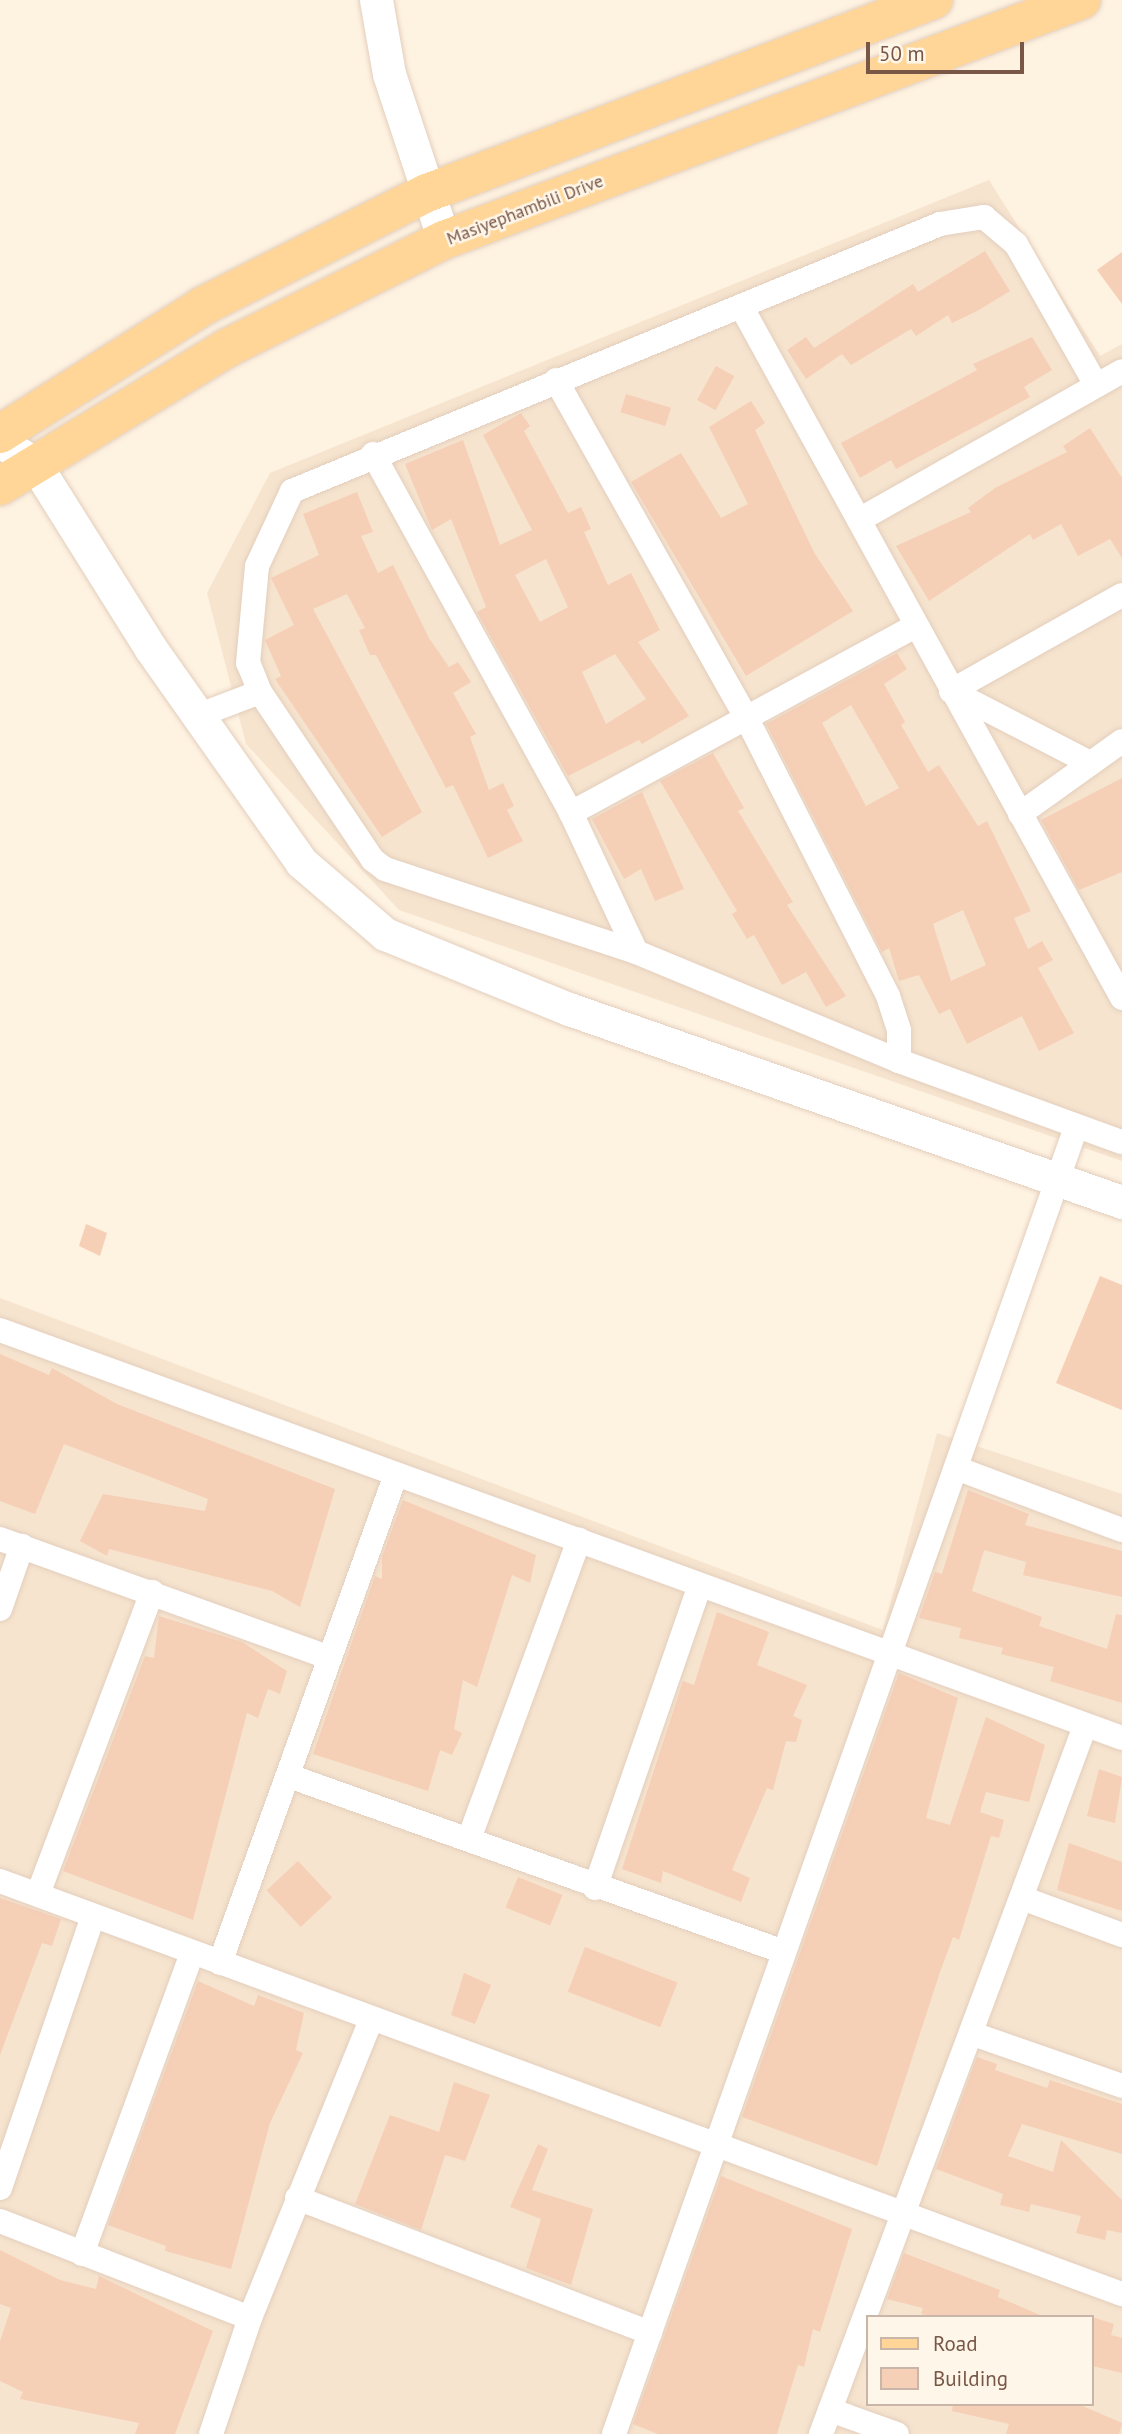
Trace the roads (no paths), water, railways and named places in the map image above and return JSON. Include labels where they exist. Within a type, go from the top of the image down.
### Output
[{"type":"main road","points":[[0,433],[203,306],[427,193],[933,0]]},
{"type":"main road","name":"Masiyephambili Drive","points":[[0,486],[227,348],[444,240],[1082,0]]},
{"type":"street","points":[[376,0],[390,74],[444,240]]},
{"type":"street","points":[[1096,386],[1016,244],[984,217],[940,224],[373,454],[292,491],[277,513],[253,597],[248,663],[260,692],[373,860],[385,869],[636,953],[899,1061],[1122,1142]]},
{"type":"street","points":[[741,306],[1020,814],[1114,964],[1122,998]]},
{"type":"street","points":[[859,520],[1122,371]]},
{"type":"street","points":[[556,380],[747,719],[888,996],[899,1030],[899,1061]]},
{"type":"street","points":[[0,441],[35,464],[197,716],[301,862],[411,949],[1122,1202]]},
{"type":"street","points":[[373,454],[572,813],[622,911],[636,953]]},
{"type":"street","points":[[951,691],[1122,595]]},
{"type":"street","points":[[572,813],[915,626]]},
{"type":"street","points":[[951,691],[1086,761]]},
{"type":"street","points":[[197,716],[260,692]]},
{"type":"street","points":[[1020,814],[1086,761],[1122,741]]},
{"type":"street","points":[[614,2434],[1060,1179],[1076,1127]]},
{"type":"street","points":[[0,1330],[395,1477],[579,1540],[699,1588],[1122,1738]]},
{"type":"street","points":[[956,1468],[1122,1530]]},
{"type":"street","points":[[219,1962],[289,1776],[328,1657],[395,1477]]},
{"type":"street","points":[[469,1839],[579,1540]]},
{"type":"street","points":[[0,1609],[11,1543],[328,1657]]},
{"type":"street","points":[[595,1888],[699,1588]]},
{"type":"street","points":[[38,1894],[152,1592]]},
{"type":"street","points":[[821,2434],[973,2034],[1085,1726]]},
{"type":"street","points":[[289,1776],[469,1839],[595,1888],[784,1952]]},
{"type":"street","points":[[0,1881],[371,2020],[718,2143],[1122,2294]]},
{"type":"street","points":[[1022,1898],[1122,1935]]},
{"type":"street","points":[[0,2188],[93,1917]]},
{"type":"street","points":[[82,2254],[192,1954]]},
{"type":"street","points":[[211,2434],[250,2318],[371,2020]]},
{"type":"street","points":[[973,2034],[1122,2086]]},
{"type":"street","points":[[297,2199],[650,2333]]},
{"type":"street","points":[[0,2221],[250,2318]]},
{"type":"street","points":[[830,2410],[897,2434]]}]
